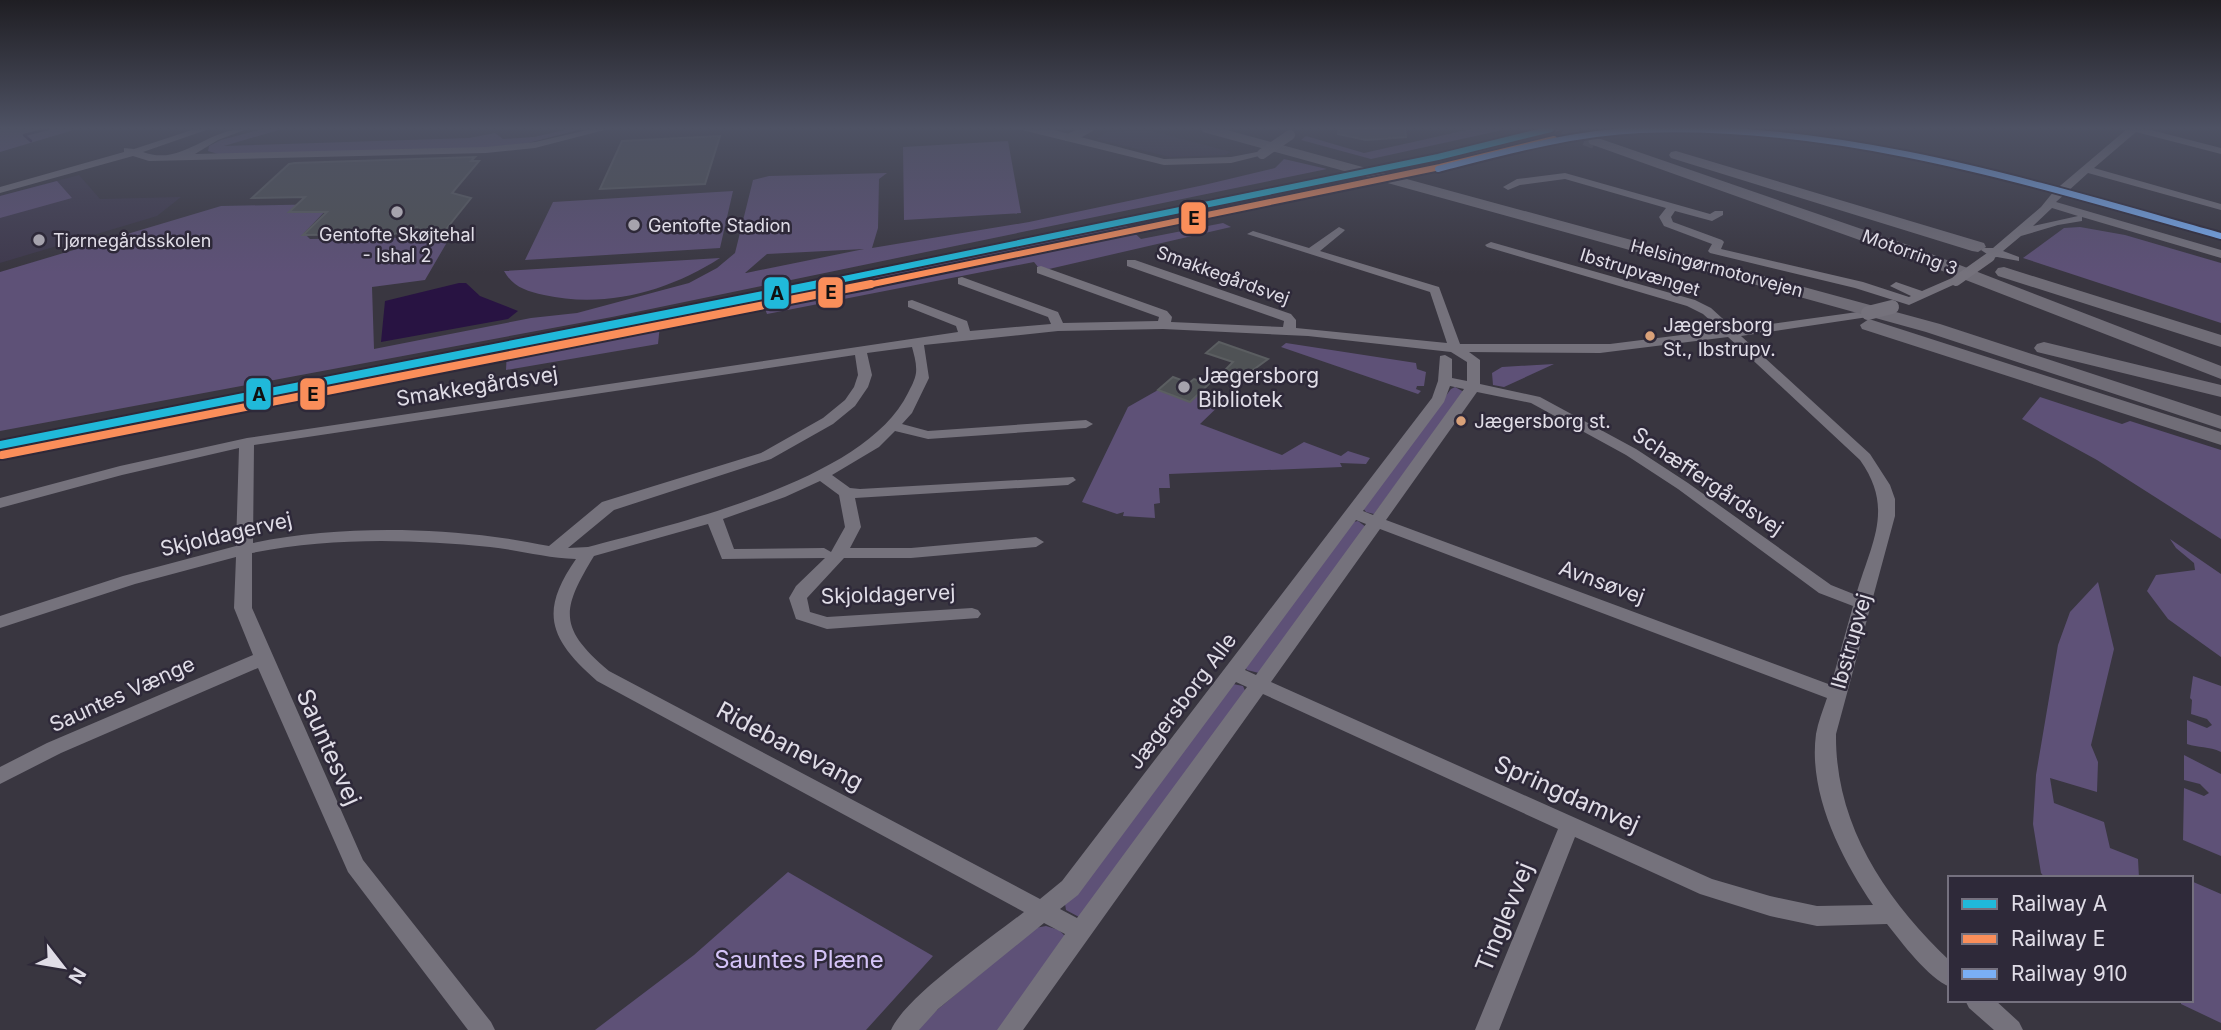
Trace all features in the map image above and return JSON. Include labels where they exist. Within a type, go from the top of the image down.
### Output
[{"type":"highway","name":"Helsingørmotorvejen","points":[[1378,177],[1474,201],[1933,328],[2221,423]]},
{"type":"highway","name":"Helsingørmotorvejen","points":[[1408,177],[2009,339],[2221,391]]},
{"type":"highway","points":[[1674,177],[1932,276]]},
{"type":"highway","name":"Motorring 3","points":[[1706,177],[1914,253],[2221,373]]},
{"type":"highway","name":"Motorring 3","points":[[1718,177],[2221,341]]},
{"type":"highway","points":[[1752,177],[1988,252]]},
{"type":"highway","points":[[1474,201],[1824,316]]},
{"type":"highway","points":[[1528,209],[1716,246]]},
{"type":"highway","points":[[2015,259],[2221,326]]},
{"type":"highway","points":[[1856,319],[2221,439]]},
{"type":"street","points":[[0,190],[45,177]]},
{"type":"street","points":[[1508,187],[1517,182],[1556,177]]},
{"type":"street","points":[[1569,177],[1712,218],[1719,213]]},
{"type":"street","points":[[1450,353],[1474,360],[1557,356],[1607,347],[1732,333],[1824,316],[1856,319],[1908,302],[1953,282],[1988,252],[2017,234],[2050,204],[2064,197],[2083,177]]},
{"type":"street","points":[[2115,177],[2221,207]]},
{"type":"street","points":[[2050,204],[2221,254]]},
{"type":"street","points":[[1672,208],[1665,217],[1668,224],[1716,246],[1859,285],[1908,302]]},
{"type":"street","points":[[2017,234],[2041,228],[2059,219],[2108,222]]},
{"type":"street","points":[[1311,252],[1339,230]]},
{"type":"street","points":[[1253,234],[1435,290],[1450,353]]},
{"type":"street","name":"Ibstrupvænget","points":[[1491,245],[1692,303],[1707,311],[1732,333]]},
{"type":"street","points":[[1716,246],[1906,288],[1923,296]]},
{"type":"street","points":[[1988,252],[2015,259]]},
{"type":"street","name":"Smakkegårdsvej","points":[[1131,263],[1287,317],[1290,320],[1289,332]]},
{"type":"street","points":[[1041,270],[1163,314],[1166,317],[1163,325]]},
{"type":"street","points":[[1932,276],[1953,282]]},
{"type":"street","points":[[962,281],[1054,315],[1058,327]]},
{"type":"street","points":[[912,304],[962,324],[965,335]]},
{"type":"street","name":"Smakkegårdsvej","points":[[0,503],[120,471],[247,442],[965,335],[1058,327],[1163,325],[1271,332],[1450,353]]},
{"type":"street","name":"Smakkegårdsvej","points":[[1271,332],[1450,353]]},
{"type":"street","name":"Ibstrupvej","points":[[1732,333],[1865,457],[1883,483],[1889,502],[1887,516],[1826,734],[1827,771],[1836,812],[1855,857],[1892,914],[1948,974]]},
{"type":"street","name":"Skjoldagervej","points":[[0,622],[108,587],[244,549],[304,540],[351,537],[470,540],[567,555],[588,552],[713,517],[785,492],[822,475],[853,457],[892,426],[919,391],[923,374],[917,341]]},
{"type":"street","points":[[1450,353],[1607,347]]},
{"type":"street","points":[[552,552],[608,506],[766,456],[828,421],[850,402],[861,387],[865,376],[860,349]]},
{"type":"street","name":"Jægersborg Alle","points":[[902,1030],[930,1001],[1070,888],[1438,399],[1445,382],[1450,353]]},
{"type":"street","points":[[1009,1030],[1472,386],[1474,360]]},
{"type":"street","name":"Schæffergårdsvej","points":[[1445,382],[1535,400],[1565,415],[1683,486],[1825,589],[1861,603]]},
{"type":"street","points":[[892,426],[928,435],[1086,424]]},
{"type":"street","name":"Sauntesvej","points":[[247,442],[243,608],[263,658],[355,866],[483,1030]]},
{"type":"street","points":[[822,475],[846,493],[1068,480]]},
{"type":"street","name":"Skjoldagervej","points":[[846,493],[853,527],[802,590],[798,598],[802,615],[827,623],[972,614]]},
{"type":"street","name":"Avnsøvej","points":[[1352,513],[1836,694]]},
{"type":"street","name":"Skjoldagervej","points":[[713,517],[728,555],[911,553],[1036,542]]},
{"type":"street","name":"Ridebanevang","points":[[588,552],[563,595],[562,615],[569,639],[581,658],[603,676],[1080,931]]},
{"type":"street","name":"Sauntes Vænge","points":[[0,776],[54,748],[263,658]]},
{"type":"street","name":"Springdamvej","points":[[1232,672],[1709,887],[1770,906],[1817,916],[1892,914]]},
{"type":"street","name":"Tinglevvej","points":[[1487,1030],[1570,824]]},
{"type":"street","points":[[1979,1002],[2011,1030]]},
{"type":"shaded area","name":"Tjørnegårdsskolen","points":[[71,177],[81,177],[100,199],[181,197],[157,216],[0,263],[0,196]]},
{"type":"shaded area","points":[[466,283],[480,296],[518,311],[508,319],[381,342],[385,301]]},
{"type":"green space","points":[[765,177],[882,177],[879,179],[878,228],[872,248],[1029,222],[1237,177],[1288,177],[612,317],[0,431],[0,272],[221,206],[332,204],[304,233],[310,239],[450,237],[425,280],[372,287],[374,349],[531,318],[577,313],[689,283],[717,268],[735,253],[753,180]],"holes":[[[864,249],[745,273],[767,254]]]},
{"type":"green space","points":[[903,177],[1015,177],[1021,213],[904,220]]},
{"type":"green space","points":[[57,181],[72,198],[0,218],[0,196]]},
{"type":"green space","name":"Gentofte Stadion","points":[[733,191],[720,248],[525,260],[553,202]]},
{"type":"green space","points":[[1223,223],[1231,227],[1049,269],[1038,267],[1034,262],[767,314],[765,309],[660,325],[658,344],[506,370],[507,350],[1126,225],[1141,239]]},
{"type":"green space","points":[[2080,227],[2125,235],[2221,263],[2221,323],[2023,258],[2064,228]]},
{"type":"green space","points":[[720,258],[680,280],[658,288],[590,300],[531,292],[516,285],[504,271]]},
{"type":"green space","points":[[1286,343],[1416,363],[1417,369],[1426,372],[1424,386],[1417,386],[1416,389],[1421,391],[1418,394],[1281,347]]},
{"type":"green space","points":[[1554,364],[1504,387],[1493,385],[1492,373],[1502,367]]},
{"type":"green space","points":[[1455,387],[1464,392],[1374,514],[1366,512],[1362,507]]},
{"type":"green space","points":[[1158,390],[1190,402],[1204,390],[1227,398],[1200,424],[1282,455],[1304,442],[1341,456],[1348,451],[1370,458],[1366,464],[1340,463],[1342,467],[1169,474],[1170,488],[1159,488],[1160,503],[1154,504],[1155,518],[1123,516],[1124,512],[1117,514],[1082,502],[1128,407]]},
{"type":"green space","points":[[2040,397],[2122,424],[2130,421],[2221,450],[2221,539],[2097,460],[2022,419]]},
{"type":"green space","points":[[1358,521],[1366,527],[1259,673],[1247,670],[1245,667],[1353,522]]},
{"type":"green space","points":[[2170,539],[2221,574],[2221,657],[2168,619],[2147,591],[2156,575],[2195,570],[2194,563],[2176,548]]},
{"type":"green space","points":[[2098,582],[2114,649],[2091,745],[2098,762],[2097,792],[2050,778],[2054,803],[2104,822],[2110,848],[2138,859],[2139,876],[2043,876],[2041,873],[2033,824],[2036,775],[2058,645],[2070,612]]},
{"type":"green space","points":[[2193,676],[2221,686],[2221,752],[2187,744],[2187,720],[2207,728],[2212,725],[2207,719],[2191,714]]},
{"type":"green space","points":[[1233,684],[1243,686],[1246,693],[1079,917],[1066,910],[1065,904]]},
{"type":"green space","points":[[2184,755],[2221,774],[2221,856],[2183,840],[2184,788],[2204,796],[2209,793],[2200,784],[2184,780]]},
{"type":"green space","name":"Sauntes Plæne","points":[[788,872],[933,956],[866,1030],[595,1030],[694,955]]},
{"type":"green space","points":[[2193,882],[2221,894],[2221,1023],[2181,1004],[2193,1002]]},
{"type":"green space","points":[[1046,926],[1059,930],[1065,936],[1001,1030],[913,1030],[1035,928]]},
{"type":"building","points":[[275,177],[465,177],[452,193],[471,198],[443,233],[420,236],[417,227],[394,234],[303,235],[327,212],[289,212],[305,197],[252,198]]},
{"type":"building","points":[[605,177],[707,177],[705,184],[600,189]]},
{"type":"building","points":[[1219,342],[1268,359],[1246,375],[1238,376],[1224,371],[1233,362],[1206,353]]},
{"type":"building","name":"Jægersborg Bibliotek","points":[[1173,377],[1189,383],[1194,379],[1209,384],[1190,402],[1158,390]]},
{"type":"rail line","name":"A","points":[[0,445],[847,279],[1341,177]]},
{"type":"rail line","name":"E","points":[[2,455],[849,289],[1391,177]]},
{"type":"rail line","name":"910","points":[[2006,177],[2221,236]]},
{"type":"place","name":"Gentofte Skøjtehal - Ishal 2","points":[[397,212]]},
{"type":"place","name":"Gentofte Stadion","points":[[634,225]]},
{"type":"place","name":"Tjørnegårdsskolen","points":[[39,240]]},
{"type":"place","name":"Jægersborg St., Ibstrupv.","points":[[1650,336]]},
{"type":"place","name":"Jægersborg Bibliotek","points":[[1184,387]]},
{"type":"place","name":"Jægersborg st.","points":[[1461,421]]}]
